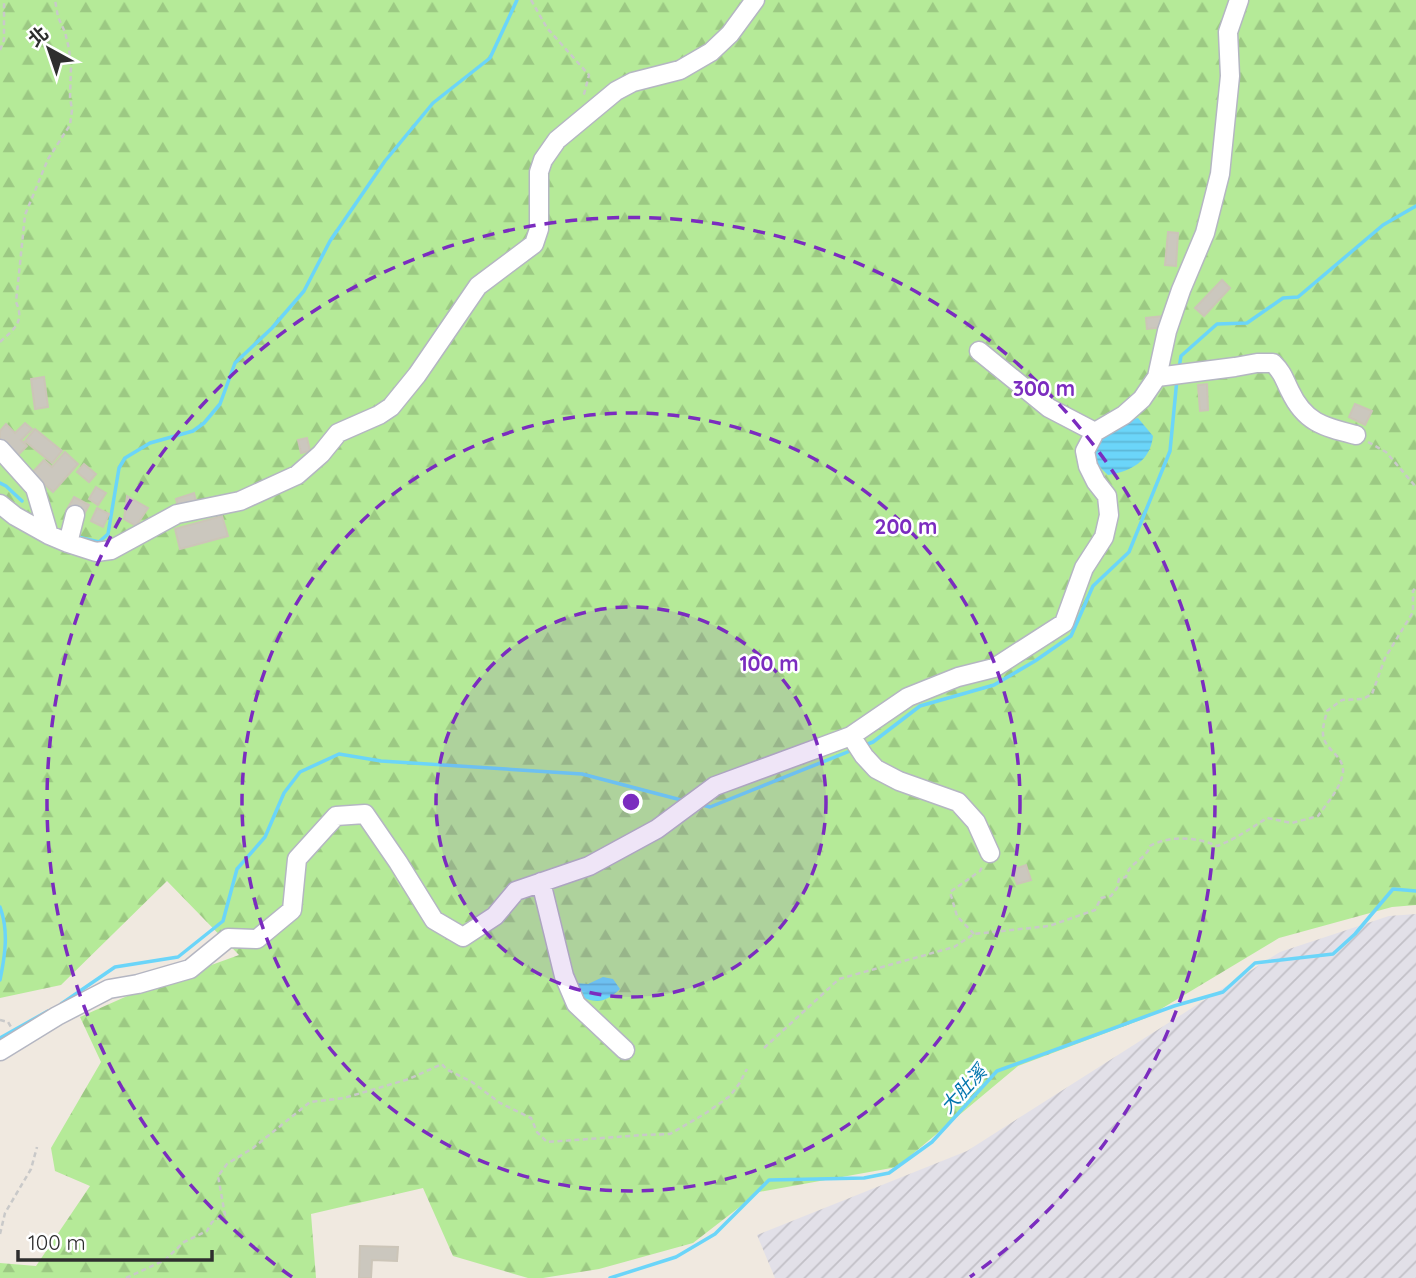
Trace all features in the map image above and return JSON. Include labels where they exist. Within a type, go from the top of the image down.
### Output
[{"type":"street","points":[[0,504],[48,535],[96,552],[111,550],[177,514],[240,501],[297,475],[321,454],[338,433],[391,407],[417,375],[478,286],[534,244],[539,229],[539,172],[543,160],[557,139],[615,91],[634,82],[680,70],[711,52],[730,34],[755,0]]},
{"type":"street","points":[[1171,375],[1167,331],[1205,233],[1220,174],[1230,76],[1228,32],[1239,0]]},
{"type":"street","points":[[979,351],[1049,408],[1094,432]]},
{"type":"street","points":[[0,1051],[57,1016],[109,989],[190,969],[229,938],[257,939],[292,910],[297,859],[336,816],[365,814],[434,920],[463,937],[495,916],[516,891],[589,866],[657,829],[715,786],[851,736],[908,697],[958,677],[994,668],[1064,622],[1084,568],[1104,537],[1109,515],[1107,496],[1088,466],[1085,451],[1094,432],[1124,415],[1171,375],[1273,363],[1283,373],[1290,392],[1305,415],[1328,428],[1356,435]]},
{"type":"street","points":[[0,449],[35,488],[48,535]]},
{"type":"street","points":[[68,543],[75,515]]},
{"type":"street","points":[[851,736],[876,769],[899,781],[958,802],[976,822],[990,853]]},
{"type":"street","points":[[541,882],[564,976],[576,1004],[625,1050]]},
{"type":"path","points":[[0,50],[4,40],[4,0]]},
{"type":"path","points":[[0,342],[18,326],[20,311],[16,302],[25,215],[48,159],[70,125],[72,110],[69,97],[69,49],[55,0]]},
{"type":"path","points":[[533,1],[547,28],[589,75],[582,103]]},
{"type":"path","points":[[1356,435],[1386,452],[1416,486]]},
{"type":"path","points":[[764,1048],[839,979],[954,947],[974,934],[1049,926],[1095,910],[1101,898],[1111,896],[1117,888],[1119,878],[1126,877],[1128,869],[1148,852],[1150,846],[1158,842],[1179,839],[1205,841],[1217,846],[1236,839],[1268,818],[1292,823],[1318,816],[1341,779],[1343,768],[1339,758],[1324,740],[1322,729],[1326,711],[1342,700],[1363,699],[1372,694],[1385,658],[1413,612],[1413,591],[1416,587]]},
{"type":"path","points":[[974,934],[957,916],[950,892],[980,871],[990,853]]},
{"type":"path","points":[[126,1278],[165,1260],[184,1242],[207,1231],[212,1222],[225,1215],[218,1176],[226,1164],[253,1148],[310,1102],[344,1098],[409,1079],[442,1065],[472,1082],[500,1103],[531,1118],[537,1132],[547,1142],[670,1134],[730,1096],[747,1069]]},
{"type":"path","points":[[0,1234],[5,1213],[32,1169],[37,1147]]},
{"type":"shaded area","points":[[1416,914],[1416,1278],[775,1278],[757,1235],[967,1151],[1280,952],[1389,916]]},
{"type":"green space","points":[[0,0],[1416,0],[1416,905],[1392,907],[1279,938],[1146,1018],[1018,1066],[897,1167],[759,1192],[693,1243],[599,1269],[528,1278],[453,1256],[423,1188],[311,1214],[316,1278],[0,1278],[0,1263],[36,1266],[90,1186],[55,1171],[51,1148],[101,1062],[80,1017],[134,993],[239,955],[167,881],[61,985],[0,998]]},
{"type":"water","points":[[1138,418],[1153,436],[1148,453],[1132,468],[1108,475],[1096,461],[1095,443],[1120,423]]},
{"type":"water","points":[[603,977],[613,979],[620,989],[609,998],[594,1001],[576,994],[575,983],[588,984]]},
{"type":"building","points":[[1168,232],[1178,233],[1176,266],[1165,265]]},
{"type":"building","points":[[1222,280],[1230,288],[1204,316],[1195,308]]},
{"type":"building","points":[[1163,316],[1165,327],[1147,329],[1146,318]]},
{"type":"building","points":[[44,377],[48,407],[35,409],[31,379]]},
{"type":"building","points":[[1207,384],[1208,410],[1200,411],[1198,385]]},
{"type":"building","points":[[1355,404],[1372,411],[1365,425],[1349,417]]},
{"type":"building","points":[[25,423],[32,429],[21,440],[27,446],[16,457],[0,442],[0,431],[6,424],[15,433]]},
{"type":"building","points":[[35,429],[62,451],[52,463],[25,441]]},
{"type":"building","points":[[307,438],[310,451],[301,453],[298,440]]},
{"type":"building","points":[[65,452],[78,464],[53,492],[32,473],[44,460],[52,467]]},
{"type":"building","points":[[84,464],[96,474],[89,482],[77,472]]},
{"type":"building","points":[[96,487],[106,493],[98,505],[89,499]]},
{"type":"building","points":[[194,493],[197,504],[179,510],[176,499]]},
{"type":"building","points":[[127,496],[148,508],[136,526],[124,519]]},
{"type":"building","points":[[74,497],[89,505],[83,516],[66,511]]},
{"type":"building","points":[[97,508],[109,514],[103,527],[91,521]]},
{"type":"building","points":[[222,516],[228,536],[180,549],[175,529]]},
{"type":"building","points":[[1026,865],[1031,880],[1017,884],[1012,870]]},
{"type":"building","points":[[360,1246],[398,1247],[397,1261],[372,1260],[371,1278],[359,1278]]},
{"type":"waterway","points":[[78,537],[99,542],[108,534],[119,468],[125,458],[150,443],[193,431],[204,423],[220,404],[235,363],[272,328],[304,291],[330,241],[385,161],[433,103],[490,58],[517,0]]},
{"type":"waterway","points":[[1179,368],[1181,356],[1217,324],[1247,323],[1283,298],[1298,297],[1383,225],[1416,206]]},
{"type":"waterway","points":[[865,745],[873,742],[920,706],[994,685],[1071,636],[1093,586],[1129,552],[1170,451],[1177,379]]},
{"type":"waterway","points":[[0,483],[22,501]]},
{"type":"waterway","points":[[699,804],[710,807],[855,749]]},
{"type":"waterway","points":[[61,1004],[115,967],[178,957],[223,921],[237,869],[265,837],[284,793],[300,772],[339,754],[381,761],[582,774],[685,801]]},
{"type":"waterway","name":"大肚溪","points":[[610,1278],[676,1257],[715,1234],[769,1180],[864,1178],[889,1173],[932,1142],[997,1071],[1174,1006],[1223,992],[1255,963],[1333,954],[1355,934],[1393,889],[1416,891]]},
{"type":"waterway","points":[[0,907],[5,934],[0,980]]},
{"type":"waterway","points":[[0,1038],[48,1011]]}]
